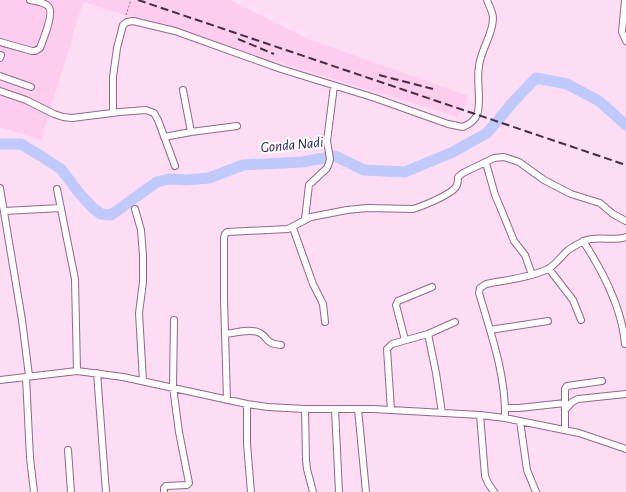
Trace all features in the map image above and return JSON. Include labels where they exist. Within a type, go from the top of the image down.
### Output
[{"type":"street","points":[[0,42],[32,51],[40,48],[51,16],[50,8],[47,5],[30,0]]},
{"type":"street","points":[[113,112],[112,77],[117,48],[125,24],[133,21],[175,31],[281,69],[375,98],[448,124],[463,127],[476,116],[479,107],[479,64],[492,28],[492,15],[487,0]]},
{"type":"street","points":[[624,0],[624,20],[622,32],[626,41]]},
{"type":"street","points":[[0,76],[31,87]]},
{"type":"street","points":[[305,220],[309,185],[327,168],[330,156],[327,141],[334,86]]},
{"type":"street","points":[[183,90],[191,132]]},
{"type":"street","points":[[0,91],[26,100],[63,117],[72,118],[113,112],[151,111],[158,120],[175,166]]},
{"type":"street","points":[[164,137],[237,126]]},
{"type":"street","points":[[227,400],[225,334],[225,234],[231,231],[281,230],[293,228],[305,220],[347,210],[367,208],[408,209],[420,207],[429,204],[455,188],[458,183],[458,177],[463,173],[499,157],[519,162],[544,180],[571,194],[600,203],[613,214],[626,221]]},
{"type":"street","points":[[486,163],[495,195],[514,241],[525,255],[532,275]]},
{"type":"street","points":[[0,188],[20,312],[28,376],[30,458],[34,492]]},
{"type":"street","points":[[57,189],[75,279],[77,371]]},
{"type":"street","points":[[4,211],[61,208]]},
{"type":"street","points":[[135,209],[141,230],[143,256],[144,282],[139,313],[143,381]]},
{"type":"street","points":[[293,228],[313,284],[323,304],[326,322]]},
{"type":"street","points":[[505,418],[503,380],[480,293],[480,288],[486,284],[532,275],[549,269],[566,251],[592,238],[612,239],[626,237]]},
{"type":"street","points":[[583,242],[596,262],[617,309],[624,328],[625,344]]},
{"type":"street","points":[[549,269],[569,294],[581,320]]},
{"type":"street","points":[[405,340],[396,305],[398,301],[432,287]]},
{"type":"street","points":[[164,492],[164,488],[166,486],[187,484],[189,481],[179,432],[173,387],[174,320]]},
{"type":"street","points":[[490,330],[548,321]]},
{"type":"street","points":[[392,410],[386,349],[392,344],[428,334],[455,322]]},
{"type":"street","points":[[225,334],[253,331],[262,334],[269,342],[281,345]]},
{"type":"street","points":[[428,334],[442,413]]},
{"type":"street","points":[[0,380],[77,371],[143,381],[247,404],[305,409],[392,410],[480,415],[505,418],[579,433],[626,449]]},
{"type":"street","points":[[97,373],[106,492]]},
{"type":"street","points":[[565,430],[565,389],[567,386],[602,381]]},
{"type":"street","points":[[565,410],[572,402],[578,399],[626,394]]},
{"type":"street","points":[[505,408],[565,403]]},
{"type":"street","points":[[247,404],[247,444],[251,492]]},
{"type":"street","points":[[305,409],[306,460],[313,492]]},
{"type":"street","points":[[335,409],[339,492]]},
{"type":"street","points":[[358,409],[366,492]]},
{"type":"street","points":[[480,415],[485,476],[494,492]]},
{"type":"street","points":[[520,421],[527,470],[536,492]]},
{"type":"street","points":[[68,450],[71,492]]},
{"type":"path","points":[[125,24],[125,18],[131,0]]},
{"type":"shaded area","points":[[0,0],[230,0],[306,38],[468,96],[458,117],[83,2],[41,140],[0,127]]},
{"type":"waterway","name":"Gonda Nadi","points":[[0,144],[21,144],[41,156],[61,169],[79,193],[93,208],[101,214],[111,215],[157,182],[169,179],[186,180],[209,178],[243,165],[302,162],[335,156],[364,170],[405,172],[453,152],[487,133],[513,102],[536,78],[567,84],[599,101],[626,125]]},
{"type":"railway","points":[[138,0],[626,165]]},
{"type":"railway","points":[[238,39],[274,54]]},
{"type":"railway","points":[[379,75],[433,89]]}]
